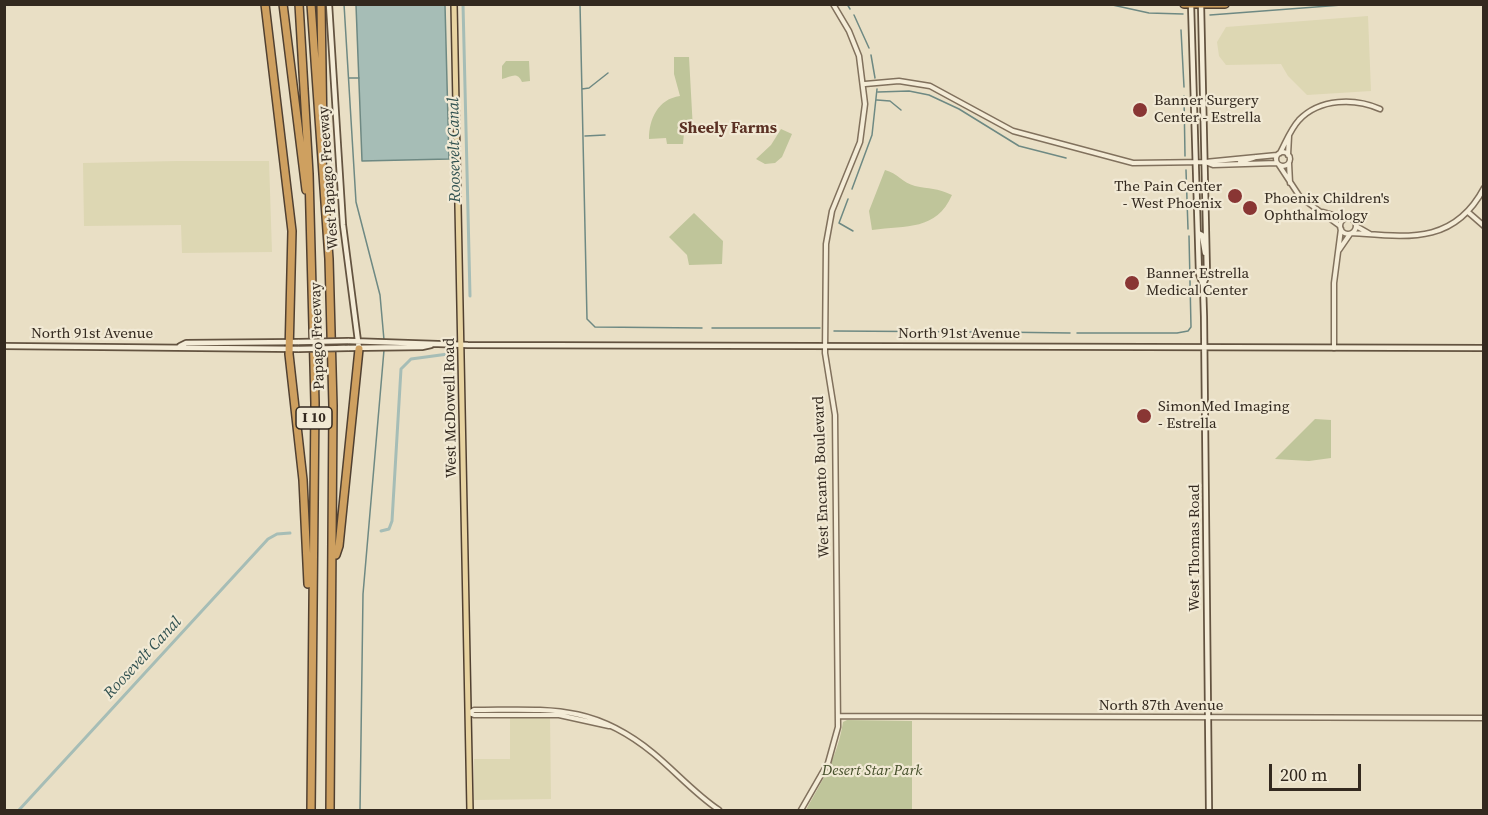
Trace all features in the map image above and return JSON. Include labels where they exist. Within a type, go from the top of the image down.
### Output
[{"type":"highway","points":[[265,4],[292,231],[288,345],[303,480],[312,624]]},
{"type":"highway","points":[[283,4],[310,213]]},
{"type":"highway","name":"Papago Freeway","points":[[298,4],[310,213],[315,403],[311,810]]},
{"type":"highway","name":"Papago Freeway","points":[[311,4],[325,213],[333,406],[334,560],[330,810]]},
{"type":"highway","points":[[321,4],[325,213]]},
{"type":"highway","points":[[1188,5],[1226,4]]},
{"type":"highway","points":[[334,560],[339,546],[359,345]]},
{"type":"main road","name":"West Papago Freeway","points":[[330,4],[344,234],[359,345]]},
{"type":"main road","name":"West McDowell Road","points":[[454,4],[470,810]]},
{"type":"main road","name":"West Thomas Road","points":[[1188,5],[1194,90],[1199,274],[1203,285],[1205,348],[1209,810]]},
{"type":"main road","name":"West Thomas Road","points":[[1201,5],[1207,258],[1207,274],[1203,285]]},
{"type":"main road","points":[[1194,90],[1203,94]]},
{"type":"main road","points":[[1206,213],[1198,233],[1202,235],[1207,258]]},
{"type":"main road","name":"North 91st Avenue","points":[[4,346],[180,346],[186,343],[288,345],[299,342],[348,341],[375,348],[392,348],[422,347],[434,344]]},
{"type":"main road","name":"North 91st Avenue","points":[[288,345],[299,349],[348,348],[375,341],[392,341],[434,344],[1484,348]]},
{"type":"street","name":"West Encanto Boulevard","points":[[801,810],[834,749],[839,716],[835,415],[825,345],[828,230],[835,202],[862,136],[865,84],[855,43],[833,4]]},
{"type":"street","points":[[865,84],[899,81],[930,86],[960,100],[1013,131],[1114,160],[1143,164],[1205,162],[1288,155]]},
{"type":"street","points":[[1380,109],[1358,102],[1325,104],[1308,112],[1289,135],[1279,154],[1279,166],[1304,201],[1351,233],[1437,232],[1458,222],[1468,212],[1484,188]]},
{"type":"street","points":[[1289,135],[1290,183]]},
{"type":"street","points":[[1233,164],[1256,157]]},
{"type":"street","points":[[1205,162],[1213,165],[1267,163],[1279,166],[1288,163]]},
{"type":"street","points":[[1322,212],[1352,219],[1356,226],[1371,234]]},
{"type":"street","points":[[1468,212],[1484,226]]},
{"type":"street","points":[[1334,348],[1334,283],[1340,227],[1345,219]]},
{"type":"street","points":[[1339,250],[1356,226]]},
{"type":"street","points":[[469,713],[474,710],[555,712],[610,726],[641,744],[719,810]]},
{"type":"street","name":"North 87th Avenue","points":[[839,716],[1484,718]]},
{"type":"shaded area","points":[[1368,16],[1371,91],[1307,95],[1288,76],[1281,64],[1226,65],[1219,56],[1217,42],[1226,27]]},
{"type":"shaded area","points":[[269,161],[272,252],[182,253],[181,225],[84,226],[83,163]]},
{"type":"shaded area","points":[[550,716],[551,799],[474,800],[474,759],[510,759],[510,717]]},
{"type":"green space","points":[[674,57],[689,57],[693,130],[684,133],[683,144],[667,144],[666,138],[649,139],[656,111],[666,101],[680,96],[674,74]]},
{"type":"green space","points":[[506,61],[529,61],[530,81],[522,82],[516,76],[502,79],[502,66]]},
{"type":"green space","points":[[781,129],[792,134],[782,157],[775,163],[765,164],[756,159],[771,145]]},
{"type":"green space","points":[[885,170],[911,185],[952,195],[938,215],[929,221],[872,230],[869,211]]},
{"type":"green space","points":[[694,213],[723,241],[722,264],[689,265],[687,255],[669,237]]},
{"type":"green space","points":[[1315,419],[1331,420],[1331,458],[1309,461],[1275,459]]},
{"type":"green space","name":"Desert Star Park","points":[[847,720],[912,721],[912,810],[806,810],[829,768],[843,722]]},
{"type":"water","points":[[356,5],[445,5],[449,159],[362,161]]},
{"type":"waterway","points":[[344,4],[356,202],[380,295],[384,340]]},
{"type":"waterway","name":"Roosevelt Canal","points":[[463,4],[470,296]]},
{"type":"waterway","points":[[580,4],[587,319],[595,327],[702,328]]},
{"type":"waterway","points":[[847,4],[850,9]]},
{"type":"waterway","points":[[1108,4],[1149,13],[1183,14]]},
{"type":"waterway","points":[[1210,15],[1355,4]]},
{"type":"waterway","points":[[854,15],[869,48]]},
{"type":"waterway","points":[[1181,30],[1184,87]]},
{"type":"waterway","points":[[871,55],[875,78]]},
{"type":"waterway","points":[[582,89],[589,88],[608,73]]},
{"type":"waterway","points":[[349,78],[359,78]]},
{"type":"waterway","points":[[852,189],[872,135],[877,89]]},
{"type":"waterway","points":[[878,92],[909,91],[929,95],[959,109],[1019,146],[1066,158]]},
{"type":"waterway","points":[[1184,96],[1185,156]]},
{"type":"waterway","points":[[877,100],[890,101],[901,110]]},
{"type":"waterway","points":[[585,136],[605,135]]},
{"type":"waterway","points":[[1186,170],[1188,229]]},
{"type":"waterway","points":[[848,199],[839,223],[853,231]]},
{"type":"waterway","points":[[1077,333],[1177,333],[1188,331],[1191,327],[1189,236]]},
{"type":"waterway","points":[[712,328],[820,328]]},
{"type":"waterway","points":[[834,331],[985,332]]},
{"type":"waterway","points":[[995,332],[1070,333]]},
{"type":"waterway","points":[[360,810],[363,594],[384,350]]},
{"type":"waterway","name":"Roosevelt Canal","points":[[381,531],[389,529],[392,521],[401,369],[411,359],[448,354]]},
{"type":"waterway","name":"Roosevelt Canal","points":[[19,810],[268,539],[277,534],[290,533]]},
{"type":"place","name":"Banner Surgery Center - Estrella","points":[[1140,110]]},
{"type":"place","name":"The Pain Center - West Phoenix","points":[[1235,196]]},
{"type":"place","name":"Phoenix Children's Ophthalmology","points":[[1250,208]]},
{"type":"place","name":"Banner Estrella Medical Center","points":[[1132,283]]},
{"type":"place","name":"SimonMed Imaging - Estrella","points":[[1144,416]]},
{"type":"district","name":"Sheely Farms","points":[[728,129]]}]
